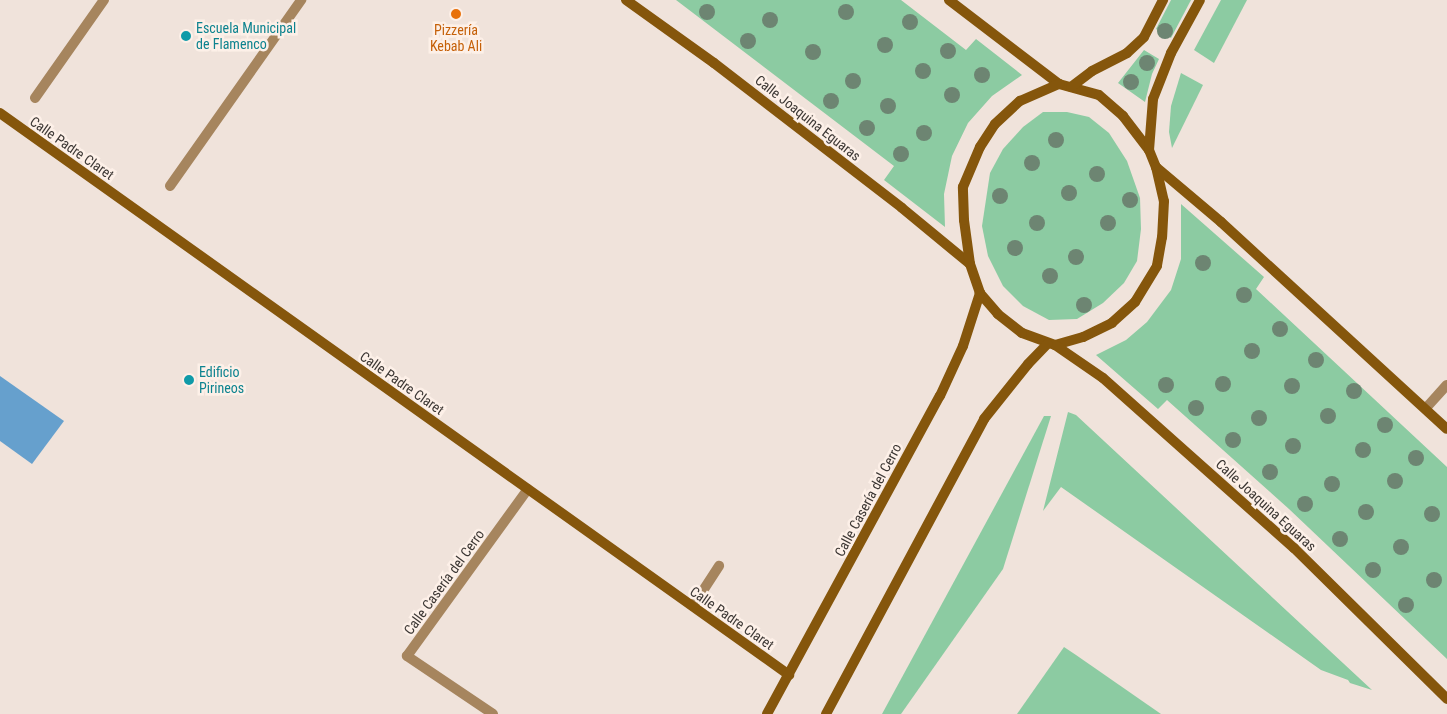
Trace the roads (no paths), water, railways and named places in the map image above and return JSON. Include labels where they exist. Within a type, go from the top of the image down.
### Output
[{"type":"main road","name":"Calle Joaquina Eguaras","points":[[626,0],[721,69],[902,208],[970,264]]},
{"type":"main road","points":[[826,714],[984,419],[1028,364],[1051,344],[1084,337],[1112,322],[1135,302],[1148,284],[1157,266],[1162,237],[1164,201],[1156,167],[1149,150],[1123,116],[1099,95],[1059,84],[950,0]]},
{"type":"main road","points":[[1071,87],[1092,72],[1127,53],[1144,37],[1163,0]]},
{"type":"main road","points":[[1149,150],[1153,99],[1171,53],[1200,0]]},
{"type":"main road","points":[[980,293],[970,264],[964,220],[963,188],[980,147],[996,124],[1020,101],[1059,84]]},
{"type":"main road","name":"Calle Padre Claret","points":[[0,113],[789,675]]},
{"type":"main road","points":[[1156,167],[1221,222],[1447,429]]},
{"type":"main road","name":"Calle Joaquina Eguaras","points":[[980,293],[998,314],[1022,333],[1051,344],[1103,378],[1294,548],[1447,699]]},
{"type":"main road","name":"Calle Casería del Cerro","points":[[767,714],[940,396],[963,346],[980,293]]},
{"type":"street","points":[[35,98],[104,0]]},
{"type":"street","points":[[170,186],[301,0]]},
{"type":"street","points":[[1426,408],[1447,385]]},
{"type":"street","name":"Calle Casería del Cerro","points":[[493,714],[407,656],[528,490]]},
{"type":"street","points":[[693,606],[719,566]]},
{"type":"water","points":[[0,376],[64,421],[32,464],[0,441]]},
{"type":"place","name":"Pizzería Kebab Ali","points":[[456,14]]},
{"type":"place","name":"Escuela Municipal de Flamenco","points":[[186,36]]},
{"type":"place","name":"Edificio Pirineos","points":[[189,380]]}]
